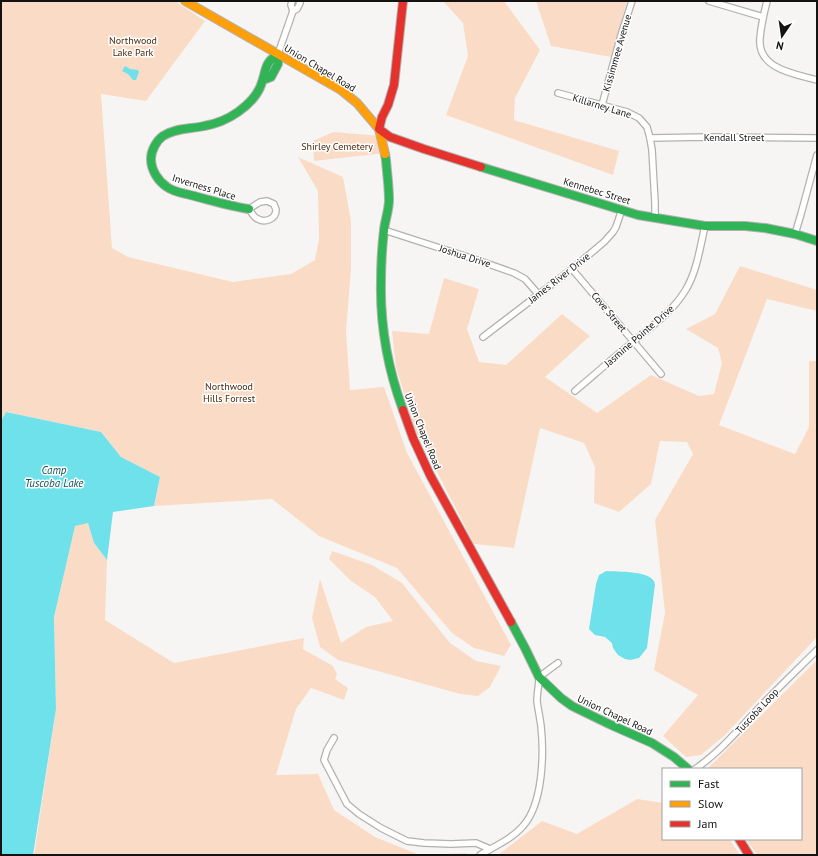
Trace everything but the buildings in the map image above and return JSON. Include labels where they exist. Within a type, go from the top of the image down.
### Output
[{"type":"street","name":"Union Chapel Road","points":[[185,1],[341,90],[357,103],[379,129],[386,160],[389,200],[384,230],[381,280],[382,314],[385,341],[390,367],[403,412],[430,475],[525,648],[539,677],[561,698],[572,706],[608,724],[652,743],[674,757],[687,768]]},
{"type":"street","points":[[292,1],[291,5],[293,11]]},
{"type":"street","points":[[278,54],[293,11],[297,9],[300,3],[299,1]]},
{"type":"street","points":[[379,129],[394,85],[403,1]]},
{"type":"street","name":"Kissimmee Avenue","points":[[602,105],[632,1]]},
{"type":"street","points":[[709,1],[763,17]]},
{"type":"street","points":[[767,1],[760,39],[760,46],[765,58],[770,63],[781,69],[817,80]]},
{"type":"street","name":"Inverness Place","points":[[249,209],[257,219],[262,221],[268,220],[274,216],[276,210],[274,204],[267,201],[260,202],[249,209],[237,208],[175,191],[165,186],[158,179],[152,167],[151,161],[154,148],[161,137],[179,129],[206,126],[219,122],[231,116],[248,104],[257,93],[263,80],[271,77],[278,64],[278,54]]},
{"type":"street","name":"Killarney Lane","points":[[558,93],[627,112],[639,118],[646,128],[650,138],[655,218]]},
{"type":"street","name":"Kennebec Street","points":[[379,129],[390,137],[638,215],[705,226],[751,226],[765,228],[795,234],[817,241]]},
{"type":"street","name":"Kendall Street","points":[[650,138],[708,136],[817,138]]},
{"type":"street","points":[[795,234],[817,155]]},
{"type":"street","name":"James River Drive","points":[[483,337],[572,269],[604,242],[613,232],[622,209]]},
{"type":"street","name":"Jasmine Pointe Drive","points":[[575,391],[665,316],[678,301],[686,290],[694,271],[705,226]]},
{"type":"street","name":"Joshua Drive","points":[[384,230],[514,273],[525,279],[538,295]]},
{"type":"street","name":"Cove Street","points":[[572,269],[661,374]]},
{"type":"street","name":"Tuscoba Loop","points":[[696,768],[719,750],[777,689],[817,650]]},
{"type":"street","points":[[480,855],[515,834],[525,824],[532,813],[541,774],[541,727],[537,702],[539,677],[558,663]]},
{"type":"street","points":[[334,738],[327,750],[324,760],[346,804],[359,814],[381,828],[407,841],[451,844],[476,843],[490,849]]},
{"type":"street","points":[[740,840],[749,855]]},
{"type":"green space","points":[[1,1],[175,1],[205,21],[146,101],[101,94],[112,248],[128,257],[233,282],[291,274],[315,260],[319,239],[318,191],[298,157],[343,177],[351,221],[351,269],[346,331],[350,390],[384,387],[407,453],[511,645],[504,656],[474,648],[452,633],[397,568],[319,536],[272,499],[154,506],[160,477],[121,457],[101,432],[6,412],[1,421]]},
{"type":"green space","points":[[443,1],[504,1],[540,50],[515,98],[514,120],[619,151],[613,175],[446,115],[468,56],[463,23]]},
{"type":"green space","points":[[536,1],[627,1],[611,57],[551,46]]},
{"type":"green space","name":"Shirley Cemetery","points":[[333,132],[381,136],[385,153],[314,161],[313,141]]},
{"type":"green space","points":[[740,266],[817,290],[817,311],[767,299],[719,425],[795,454],[809,427],[809,361],[817,361],[817,637],[725,735],[701,755],[686,757],[663,736],[698,695],[654,670],[665,613],[655,520],[693,454],[687,442],[660,441],[651,484],[619,512],[594,503],[595,467],[584,443],[540,428],[514,548],[474,544],[415,429],[396,367],[392,331],[429,334],[444,278],[479,289],[467,329],[479,362],[506,365],[562,314],[590,336],[545,377],[597,413],[651,375],[699,396],[714,394],[722,363],[718,348],[686,329],[715,314]]},
{"type":"green space","points":[[88,522],[94,543],[107,560],[105,620],[174,663],[304,638],[303,649],[333,666],[337,674],[335,679],[348,688],[344,700],[311,688],[296,709],[276,775],[318,774],[334,810],[375,837],[420,855],[34,855],[56,709],[54,617],[75,525]]},
{"type":"green space","points":[[332,551],[372,565],[402,583],[450,643],[476,661],[501,666],[490,687],[478,696],[460,694],[338,660],[320,647],[312,618],[320,579],[341,643],[366,627],[393,621],[375,597],[351,581],[329,559]]},
{"type":"green space","points":[[817,660],[817,855],[757,855],[747,840],[802,840],[802,768],[708,768]]},
{"type":"green space","points":[[637,799],[662,803],[662,840],[730,840],[740,855],[498,855],[542,821],[577,834]]},
{"type":"green space","points":[[467,853],[464,855],[420,855]]},
{"type":"water","points":[[125,66],[130,69],[138,70],[139,72],[136,80],[133,80],[128,74],[122,71]]},
{"type":"water","name":"Camp Tuscoba Lake","points":[[6,412],[101,432],[121,457],[160,477],[154,506],[113,512],[107,560],[94,543],[88,523],[75,526],[54,617],[56,709],[33,855],[1,855],[1,421]]},
{"type":"water","points":[[606,571],[642,574],[653,579],[655,584],[647,648],[639,658],[630,660],[618,655],[613,648],[612,643],[605,637],[595,635],[589,629],[596,584],[599,575]]},
{"type":"traffic: fast","points":[[249,209],[220,203],[170,189],[164,185],[156,175],[152,167],[151,156],[156,143],[160,138],[168,133],[217,123],[242,109],[257,93],[268,64],[278,54],[278,64],[271,77],[263,80]]},
{"type":"traffic: fast","points":[[385,154],[389,200],[384,230],[382,256],[382,315],[389,363],[403,410]]},
{"type":"traffic: fast","points":[[481,167],[638,215],[705,226],[745,226],[765,228],[795,234],[817,241]]},
{"type":"traffic: fast","points":[[511,622],[539,677],[561,698],[572,706],[652,743],[674,757],[687,768]]},
{"type":"traffic: slow","points":[[185,1],[341,90],[357,103],[379,129],[385,154]]},
{"type":"traffic: jam","points":[[403,1],[394,85],[379,129],[390,137],[481,167]]},
{"type":"traffic: jam","points":[[403,410],[413,438],[430,475],[511,622]]},
{"type":"traffic: jam","points":[[740,840],[749,855]]},
{"type":"park label","name":"Northwood Lake Park","points":[[133,46]]},
{"type":"park label","name":"Northwood Hills Forrest","points":[[229,392]]}]
